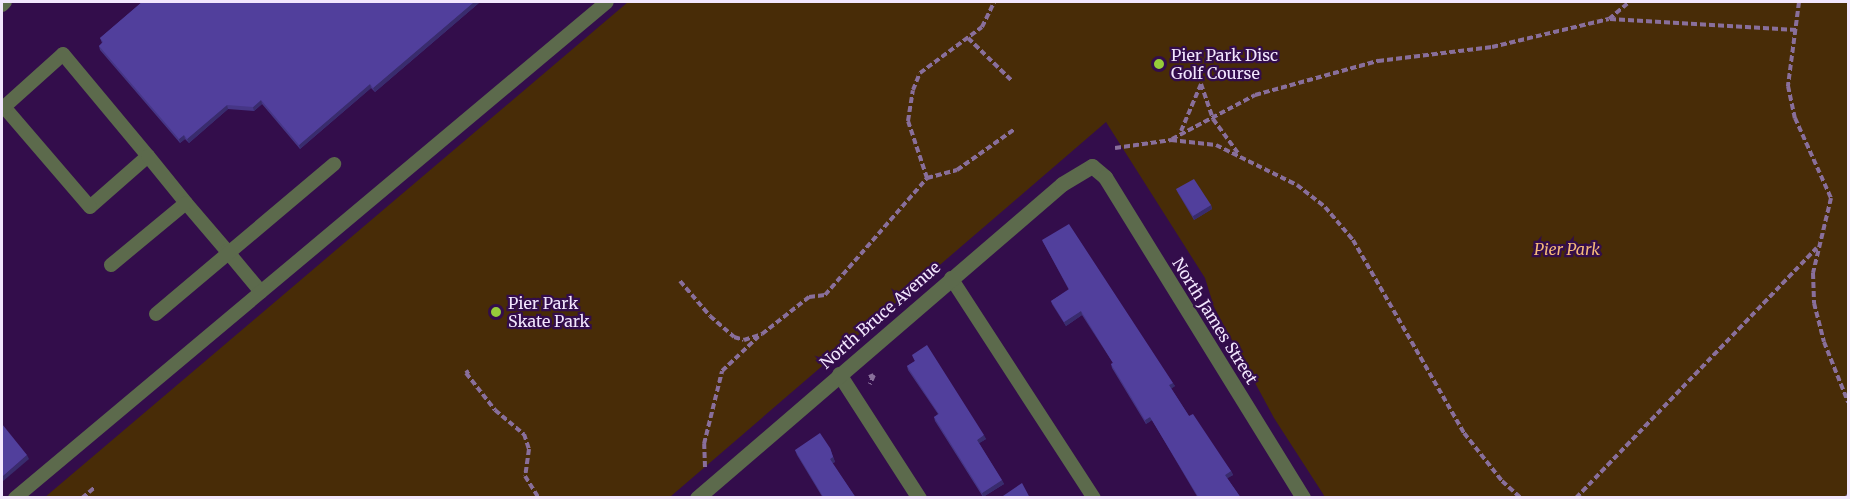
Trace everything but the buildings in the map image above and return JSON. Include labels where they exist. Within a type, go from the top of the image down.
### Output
[{"type":"street","name":"North Bruce Avenue","points":[[697,498],[1062,184],[1092,166]]},
{"type":"street","name":"North James Street","points":[[1092,166],[1105,177],[1303,498]]},
{"type":"street","points":[[839,374],[919,498]]},
{"type":"lane","points":[[15,498],[607,2]]},
{"type":"lane","points":[[148,156],[90,207],[4,107],[63,54],[148,156],[186,203],[261,292]]},
{"type":"lane","points":[[156,314],[227,251],[334,164]]},
{"type":"lane","points":[[111,265],[186,203]]},
{"type":"lane","points":[[951,278],[1094,498]]},
{"type":"path","points":[[927,178],[908,121],[913,90],[920,73],[982,27],[994,2]]},
{"type":"path","points":[[1609,19],[1629,2]]},
{"type":"path","points":[[1798,2],[1797,30],[1788,86],[1795,118],[1831,198],[1818,247],[1814,303],[1824,342],[1848,402]]},
{"type":"path","points":[[1171,140],[1212,115],[1255,95],[1378,61],[1492,46],[1609,19],[1797,30]]},
{"type":"path","points":[[968,38],[1012,81]]},
{"type":"path","points":[[1180,133],[1201,84],[1212,115],[1240,156]]},
{"type":"path","points":[[716,482],[703,459],[722,371],[762,334],[809,297],[825,295],[927,178],[957,170],[1015,129]]},
{"type":"path","points":[[1115,148],[1171,140],[1204,142],[1240,156],[1297,185],[1339,222],[1464,433],[1502,481],[1521,498]]},
{"type":"path","points":[[1576,498],[1818,247]]},
{"type":"path","points":[[680,280],[710,316],[734,337],[744,340],[762,334]]},
{"type":"path","points":[[469,371],[466,373],[495,410],[525,434],[529,449],[525,476],[539,498]]},
{"type":"path","points":[[869,377],[874,375],[870,384]]},
{"type":"path","points":[[82,498],[94,488]]},
{"type":"green space","name":"Pier Park","points":[[628,2],[1848,2],[1848,497],[1325,497],[1274,418],[1214,307],[1205,278],[1106,122],[670,497],[44,498]]},
{"type":"place","name":"Pier Park Disc Golf Course","points":[[1159,64]]},
{"type":"place","name":"Pier Park Skate Park","points":[[496,312]]}]
